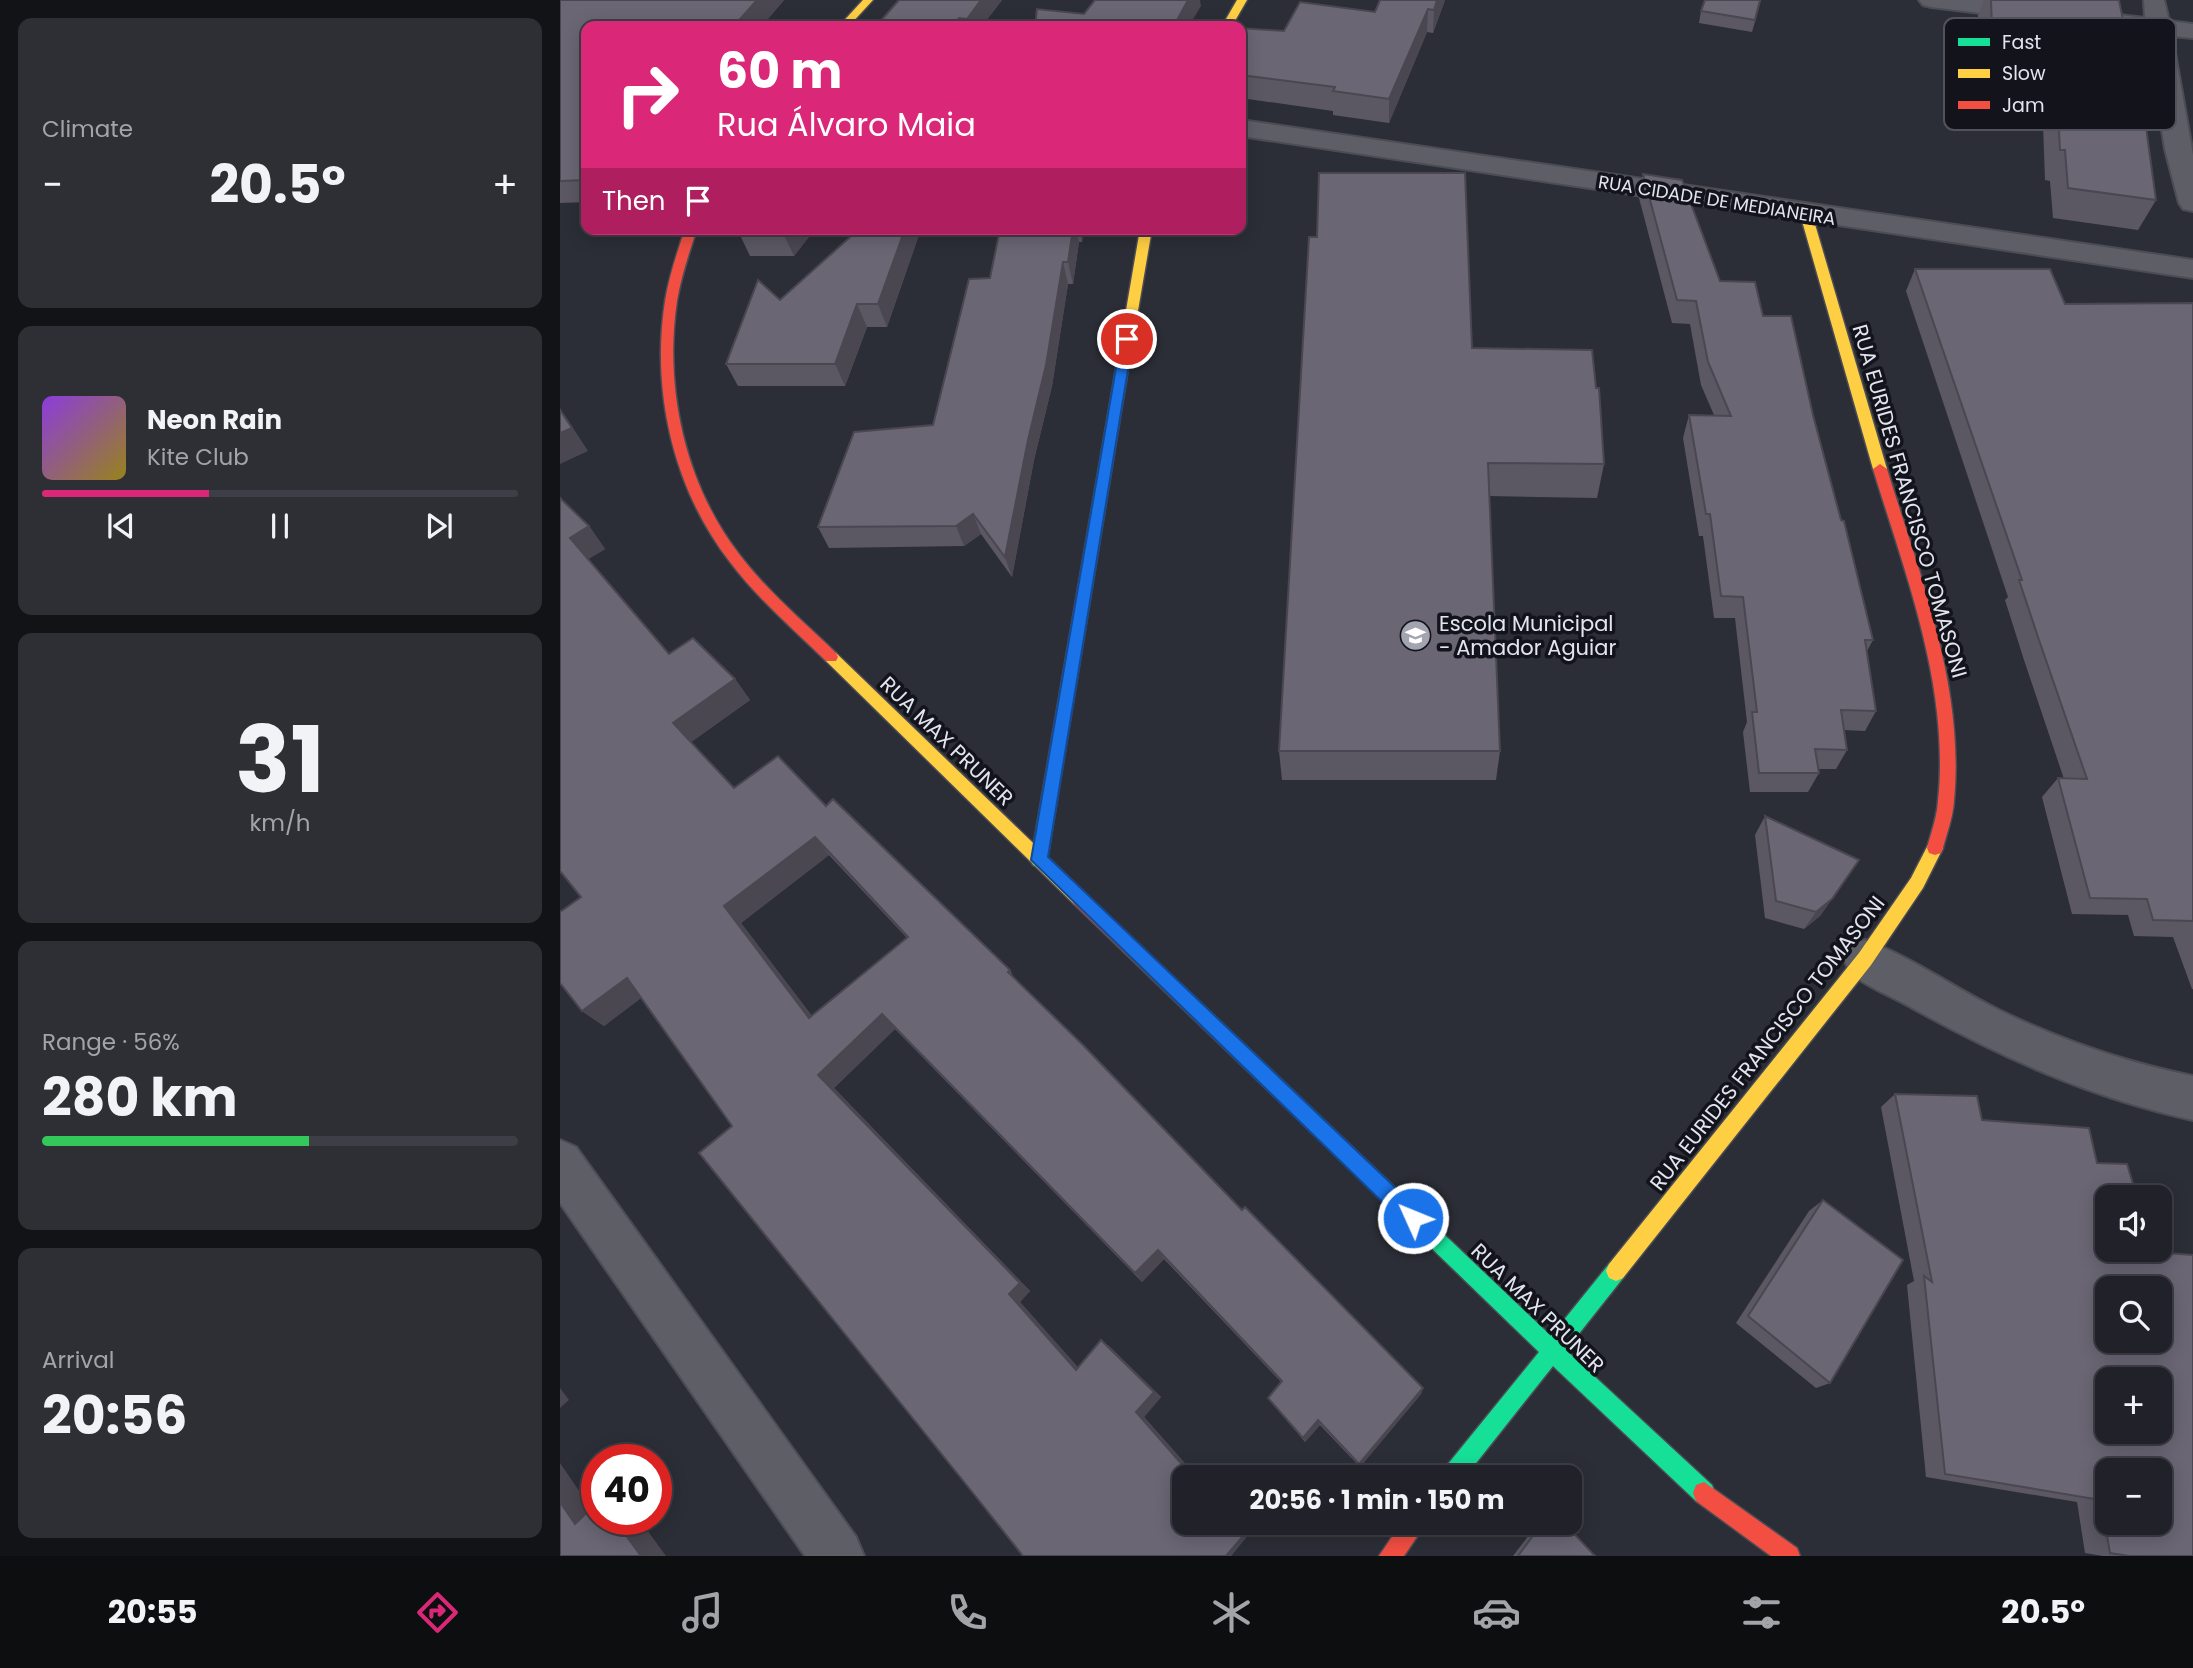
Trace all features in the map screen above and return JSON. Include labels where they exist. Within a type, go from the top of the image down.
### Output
[{"type":"street","points":[[849,21],[868,0]]},
{"type":"street","points":[[1230,21],[1242,0]]},
{"type":"street","points":[[1931,0],[2082,18]]},
{"type":"street","points":[[2154,0],[2157,18]]},
{"type":"street","name":"RUA CIDADE DE MEDIANEIRA","points":[[1246,129],[1806,214],[2193,269]]},
{"type":"street","points":[[2175,130],[2193,203]]},
{"type":"street","name":"RUA EURIDES FRANCISCO TOMASONI","points":[[1461,1465],[1551,1349],[1865,959],[1912,891],[1940,836],[1950,782],[1951,736],[1932,646],[1806,214]]},
{"type":"street","name":"RUA MAX PRUNER","points":[[688,235],[678,260],[668,302],[666,352],[671,403],[684,460],[714,528],[761,589],[1039,860],[1645,1440],[1708,1495],[1789,1556]]},
{"type":"street","points":[[1039,860],[1145,235]]},
{"type":"street","points":[[1865,959],[1978,1023],[2059,1059],[2108,1077],[2193,1098]]},
{"type":"street","points":[[560,1163],[837,1556]]},
{"type":"street","points":[[1390,1556],[1406,1535]]},
{"type":"building","points":[[560,0],[757,0],[738,21],[581,21],[581,180],[560,181]]},
{"type":"building","points":[[899,0],[981,0],[967,19],[880,21]]},
{"type":"building","points":[[1095,0],[1188,0],[1177,21],[1036,21],[1037,9],[1084,14]]},
{"type":"building","points":[[1380,0],[1437,0],[1434,10],[1428,9],[1389,99],[1333,91],[1335,87],[1246,76],[1246,28],[1284,31],[1300,2],[1375,12]]},
{"type":"building","points":[[1705,0],[1760,0],[1755,20],[1701,11]]},
{"type":"building","points":[[1991,0],[2119,0],[2123,18],[1992,18]]},
{"type":"building","points":[[2059,130],[2146,130],[2156,200],[2068,188],[2065,150],[2060,150]]},
{"type":"building","points":[[1319,173],[1465,173],[1472,348],[1592,350],[1596,388],[1599,388],[1604,464],[1488,463],[1500,751],[1279,751],[1309,237],[1317,237]]},
{"type":"building","points":[[1643,174],[1682,180],[1720,281],[1755,282],[1763,316],[1791,316],[1813,415],[1841,520],[1844,521],[1873,640],[1865,640],[1876,711],[1841,710],[1847,750],[1815,749],[1819,773],[1759,773],[1752,712],[1757,712],[1743,597],[1721,596],[1710,514],[1706,514],[1689,415],[1731,416],[1708,362],[1696,301],[1677,300]]},
{"type":"building","points":[[852,235],[903,235],[878,304],[857,304],[835,364],[726,364],[758,280],[780,300]]},
{"type":"building","points":[[999,235],[1072,235],[1068,262],[1063,262],[1046,365],[1005,557],[973,514],[956,526],[818,527],[854,432],[933,425],[969,279],[990,278]]},
{"type":"building","points":[[1915,269],[2050,269],[2065,304],[2193,303],[2193,921],[2153,920],[2147,899],[2090,898],[2058,778],[2087,779]]},
{"type":"building","points":[[560,410],[572,428],[560,433]]},
{"type":"building","points":[[560,498],[589,526],[570,538],[669,654],[693,638],[735,679],[673,723],[734,788],[778,756],[826,806],[833,799],[1010,970],[1008,972],[1082,1044],[1242,1210],[1245,1207],[1423,1388],[1359,1464],[1318,1420],[1303,1438],[1268,1398],[1282,1381],[1158,1250],[1135,1273],[882,1014],[818,1075],[1020,1283],[1009,1294],[1076,1370],[1101,1340],[1154,1392],[1136,1412],[1182,1465],[1172,1465],[1172,1535],[1244,1535],[1226,1556],[1023,1556],[699,1153],[732,1126],[627,978],[582,1011],[560,983],[560,912],[581,897],[560,871]],"holes":[[[815,837],[908,937],[809,1018],[724,906]]]},
{"type":"building","points":[[1765,816],[1859,860],[1832,899],[1816,912],[1776,901]]},
{"type":"building","points":[[1895,1094],[1977,1096],[1982,1120],[2089,1128],[2097,1163],[2127,1164],[2133,1185],[2095,1185],[2095,1262],[2172,1262],[2172,1253],[2193,1255],[2193,1556],[2129,1556],[2110,1553],[2107,1535],[2172,1535],[2172,1458],[2095,1458],[2095,1499],[1945,1474],[1924,1276],[1932,1282]]},
{"type":"building","points":[[1823,1200],[1903,1260],[1830,1383],[1748,1316]]},
{"type":"building","points":[[560,1502],[575,1524],[581,1518],[581,1535],[626,1535],[641,1556],[560,1556]]},
{"type":"building","points":[[1533,1535],[1575,1535],[1595,1556],[1518,1556]]},
{"type":"traffic: fast","points":[[1039,860],[1123,363]]},
{"type":"traffic: fast","points":[[1280,1090],[1645,1440],[1704,1493]]},
{"type":"traffic: fast","points":[[1462,1465],[1616,1271]]},
{"type":"traffic: slow","points":[[849,21],[868,0]]},
{"type":"traffic: slow","points":[[1230,21],[1242,0]]},
{"type":"traffic: slow","points":[[1806,214],[1880,469]]},
{"type":"traffic: slow","points":[[1123,363],[1145,235]]},
{"type":"traffic: slow","points":[[831,657],[1080,899]]},
{"type":"traffic: slow","points":[[1616,1271],[1865,959],[1917,883],[1935,848]]},
{"type":"traffic: jam","points":[[689,235],[675,283],[667,331],[669,394],[682,456],[706,515],[733,557],[773,602],[831,657]]},
{"type":"traffic: jam","points":[[1880,469],[1923,608],[1944,708],[1949,757],[1946,804],[1935,848]]},
{"type":"traffic: jam","points":[[1080,899],[1280,1090]]},
{"type":"traffic: jam","points":[[1704,1493],[1789,1556]]},
{"type":"traffic: jam","points":[[1390,1556],[1406,1535]]},
{"type":"place","name":"Escola Municipal - Amador Aguiar","points":[[1416,635]]},
{"type":"route","points":[[1127,339],[1039,860],[1413,1218]]}]
